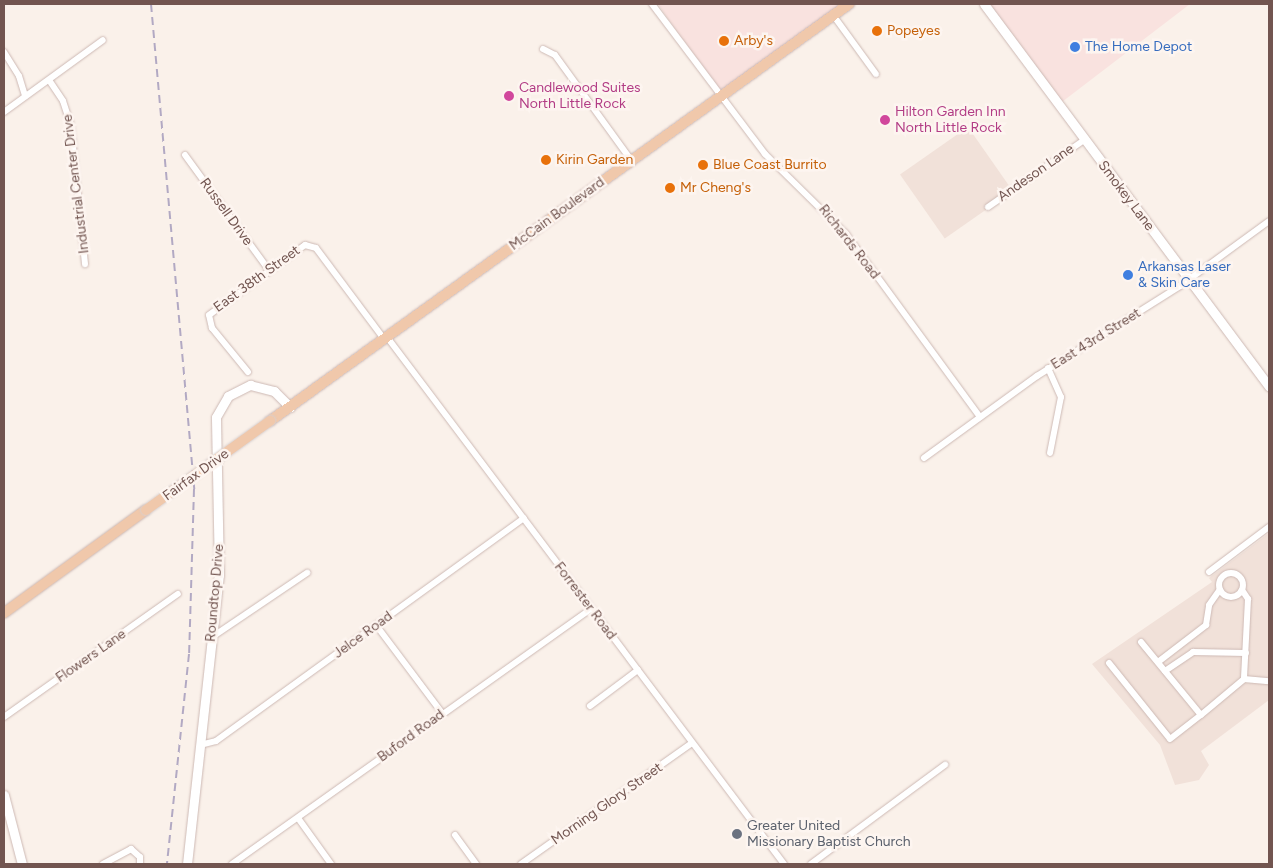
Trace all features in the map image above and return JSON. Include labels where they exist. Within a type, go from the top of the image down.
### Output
[{"type":"main road","name":"McCain Boulevard","points":[[386,338],[849,4]]},
{"type":"main road","name":"Fairfax Drive","points":[[4,613],[386,338]]},
{"type":"street","name":"Richards Road","points":[[652,4],[765,154],[832,218],[980,417]]},
{"type":"street","name":"Smokey Lane","points":[[984,4],[1269,387]]},
{"type":"street","points":[[833,16],[876,74]]},
{"type":"street","points":[[4,112],[103,40]]},
{"type":"street","points":[[543,49],[555,55],[631,160]]},
{"type":"street","points":[[4,52],[19,76],[26,96]]},
{"type":"street","name":"Industrial Center Drive","points":[[49,80],[68,110],[85,264]]},
{"type":"street","name":"Andeson Lane","points":[[988,207],[1084,140]]},
{"type":"street","name":"Russell Drive","points":[[185,155],[268,269]]},
{"type":"street","name":"East 43rd Street","points":[[924,458],[1048,368],[1189,280],[1269,221]]},
{"type":"street","name":"East 38th Street","points":[[248,372],[212,328],[209,315],[268,269],[305,245]]},
{"type":"street","name":"Forrester Road","points":[[305,245],[316,248],[386,338],[784,864]]},
{"type":"street","points":[[1048,368],[1061,397],[1050,453]]},
{"type":"street","name":"Roundtop Drive","points":[[187,864],[219,575],[217,414],[228,396],[250,386],[274,391],[290,407]]},
{"type":"street","name":"Jelce Road","points":[[200,745],[216,741],[524,518]]},
{"type":"street","points":[[1244,679],[1248,599],[1242,590],[1238,575],[1224,575],[1214,567],[1269,527]]},
{"type":"street","points":[[212,637],[307,573]]},
{"type":"street","points":[[1158,662],[1206,625],[1209,605],[1220,589],[1224,575]]},
{"type":"street","points":[[1220,589],[1229,596],[1242,590]]},
{"type":"street","name":"Flowers Lane","points":[[4,717],[178,594]]},
{"type":"street","name":"Buford Road","points":[[232,864],[591,609]]},
{"type":"street","points":[[376,625],[442,713]]},
{"type":"street","points":[[1141,642],[1200,715]]},
{"type":"street","points":[[1165,671],[1193,652],[1246,653]]},
{"type":"street","points":[[1109,663],[1170,739],[1244,679],[1269,681]]},
{"type":"street","points":[[590,706],[638,670]]},
{"type":"street","name":"Morning Glory Street","points":[[522,864],[692,743]]},
{"type":"street","points":[[811,864],[945,765]]},
{"type":"street","points":[[4,795],[22,864]]},
{"type":"street","points":[[298,818],[331,864]]},
{"type":"street","points":[[455,835],[476,864]]},
{"type":"street","points":[[103,864],[131,849],[140,857],[140,864]]},
{"type":"shaded area","points":[[658,4],[849,4],[721,96]]},
{"type":"shaded area","points":[[983,4],[1190,4],[1058,105]]},
{"type":"shaded area","points":[[968,127],[1013,191],[945,239],[900,175]]},
{"type":"shaded area","points":[[1269,533],[1269,700],[1201,751],[1209,765],[1199,780],[1175,785],[1160,745],[1092,664],[1212,582],[1209,578]]},
{"type":"railway","points":[[151,4],[194,489],[189,654],[167,864]]},
{"type":"place","name":"Popeyes","points":[[877,31]]},
{"type":"place","name":"Arby's","points":[[724,41]]},
{"type":"place","name":"The Home Depot","points":[[1075,47]]},
{"type":"place","name":"Candlewood Suites North Little Rock","points":[[509,96]]},
{"type":"place","name":"Hilton Garden Inn North Little Rock","points":[[885,120]]},
{"type":"place","name":"Kirin Garden","points":[[546,160]]},
{"type":"place","name":"Blue Coast Burrito","points":[[703,165]]},
{"type":"place","name":"Mr Cheng's","points":[[670,188]]},
{"type":"place","name":"Arkansas Laser & Skin Care","points":[[1128,275]]},
{"type":"place","name":"Greater United Missionary Baptist Church","points":[[737,834]]}]
